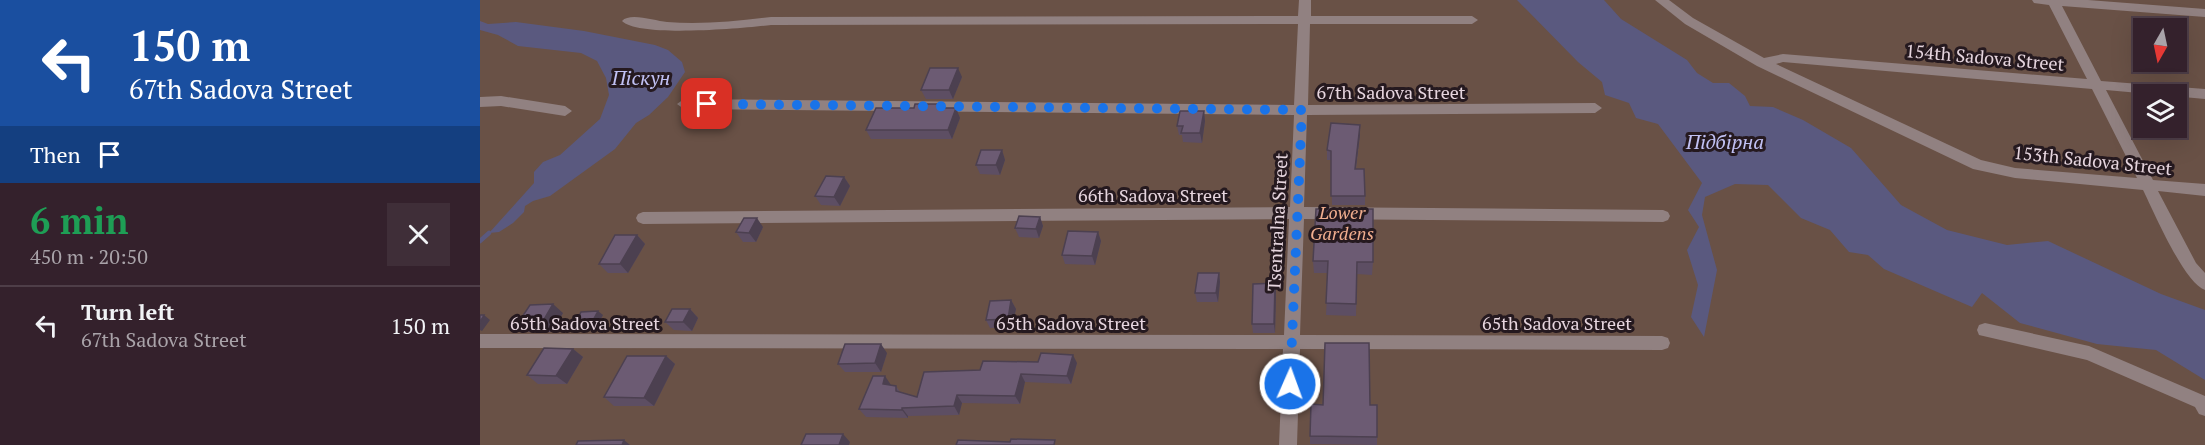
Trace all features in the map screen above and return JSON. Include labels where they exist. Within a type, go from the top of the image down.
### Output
[{"type":"street","name":"Tsentralna Street","points":[[1288,445],[1305,0]]},
{"type":"street","name":"153th Sadova Street","points":[[1660,0],[1689,21],[1762,63],[1978,165],[2015,173],[2205,190]]},
{"type":"street","points":[[2038,0],[2205,13]]},
{"type":"street","points":[[2053,1],[2190,267],[2205,284]]},
{"type":"street","points":[[628,21],[669,26],[713,27],[771,21],[1472,20]]},
{"type":"street","name":"154th Sadova Street","points":[[1762,63],[1783,58],[2205,94]]},
{"type":"street","points":[[480,102],[501,101],[565,111]]},
{"type":"street","name":"67th Sadova Street","points":[[684,104],[1302,110],[1595,108]]},
{"type":"street","name":"66th Sadova Street","points":[[643,218],[1297,213],[1663,216]]},
{"type":"street","points":[[1985,330],[2089,353],[2201,402],[2205,408]]},
{"type":"street","name":"65th Sadova Street","points":[[480,341],[1662,343]]},
{"type":"green space","name":"Lower Gardens","points":[[480,0],[2205,0],[2205,445],[480,445]]},
{"type":"water","name":"Підбірна","points":[[1517,0],[1604,0],[1621,19],[1687,60],[1697,73],[1713,83],[1729,83],[1745,96],[1750,106],[1773,107],[1803,120],[1851,148],[1901,205],[1947,230],[2007,245],[2048,241],[2161,294],[2205,310],[2205,380],[2156,350],[2097,344],[2020,323],[1982,293],[1972,307],[1884,269],[1868,255],[1849,252],[1830,230],[1801,218],[1768,185],[1735,184],[1705,197],[1702,215],[1717,270],[1704,337],[1691,317],[1698,285],[1687,250],[1699,227],[1688,210],[1702,183],[1658,124],[1636,118],[1629,103],[1605,95],[1602,82],[1578,62]]},
{"type":"water","name":"Піскун","points":[[480,21],[488,24],[516,22],[584,31],[655,45],[668,50],[682,62],[685,72],[668,97],[649,115],[636,123],[615,149],[550,196],[525,206],[524,212],[513,223],[499,232],[489,233],[534,183],[534,172],[543,162],[560,155],[600,119],[609,95],[606,78],[597,61],[581,53],[518,46],[498,35],[480,30]]},
{"type":"building","points":[[930,68],[958,68],[949,90],[921,90]]},
{"type":"building","points":[[915,104],[944,104],[942,108],[956,108],[948,130],[866,130],[876,108],[914,108]]},
{"type":"building","points":[[1180,111],[1204,111],[1200,133],[1181,133],[1183,126],[1177,126]]},
{"type":"building","points":[[1331,123],[1360,125],[1355,169],[1364,169],[1365,196],[1331,196],[1331,151],[1327,150]]},
{"type":"building","points":[[981,150],[1002,150],[996,165],[976,165]]},
{"type":"building","points":[[826,176],[844,177],[834,197],[815,196]]},
{"type":"building","points":[[1316,209],[1373,209],[1373,262],[1357,262],[1356,304],[1326,303],[1328,261],[1313,261]]},
{"type":"building","points":[[1019,216],[1040,217],[1036,229],[1015,228]]},
{"type":"building","points":[[744,218],[757,218],[749,233],[736,232]]},
{"type":"building","points":[[1068,231],[1098,232],[1092,256],[1062,255]]},
{"type":"building","points":[[615,235],[637,235],[620,264],[599,264]]},
{"type":"building","points":[[1198,273],[1219,273],[1216,293],[1195,293]]},
{"type":"building","points":[[1275,283],[1274,324],[1252,324],[1253,284]]},
{"type":"building","points":[[1011,300],[1008,319],[986,320],[990,301]]},
{"type":"building","points":[[553,304],[542,323],[518,323],[530,305]]},
{"type":"building","points":[[672,309],[690,309],[683,322],[665,322]]},
{"type":"building","points":[[598,311],[591,324],[575,325],[581,312]]},
{"type":"building","points":[[1325,343],[1369,343],[1370,405],[1377,405],[1377,437],[1310,436],[1311,404],[1323,405]]},
{"type":"building","points":[[845,344],[881,344],[875,363],[838,364]]},
{"type":"building","points":[[544,348],[573,349],[556,376],[527,375]]},
{"type":"building","points":[[1041,353],[1073,355],[1067,376],[1021,374],[1015,396],[957,395],[954,406],[902,408],[902,410],[859,409],[873,376],[885,376],[883,384],[896,386],[896,391],[917,397],[924,372],[980,370],[983,361],[1038,362]]},
{"type":"building","points":[[627,356],[666,356],[644,398],[604,397]]},
{"type":"building","points":[[806,434],[843,434],[839,445],[801,445]]},
{"type":"building","points":[[1011,439],[1055,440],[1054,445],[956,445],[958,440],[1010,442]]},
{"type":"building","points":[[624,440],[622,445],[576,445],[578,441]]},
{"type":"waterway","points":[[480,241],[489,233]]},
{"type":"route","points":[[707,104],[1302,110],[1290,384]]}]
